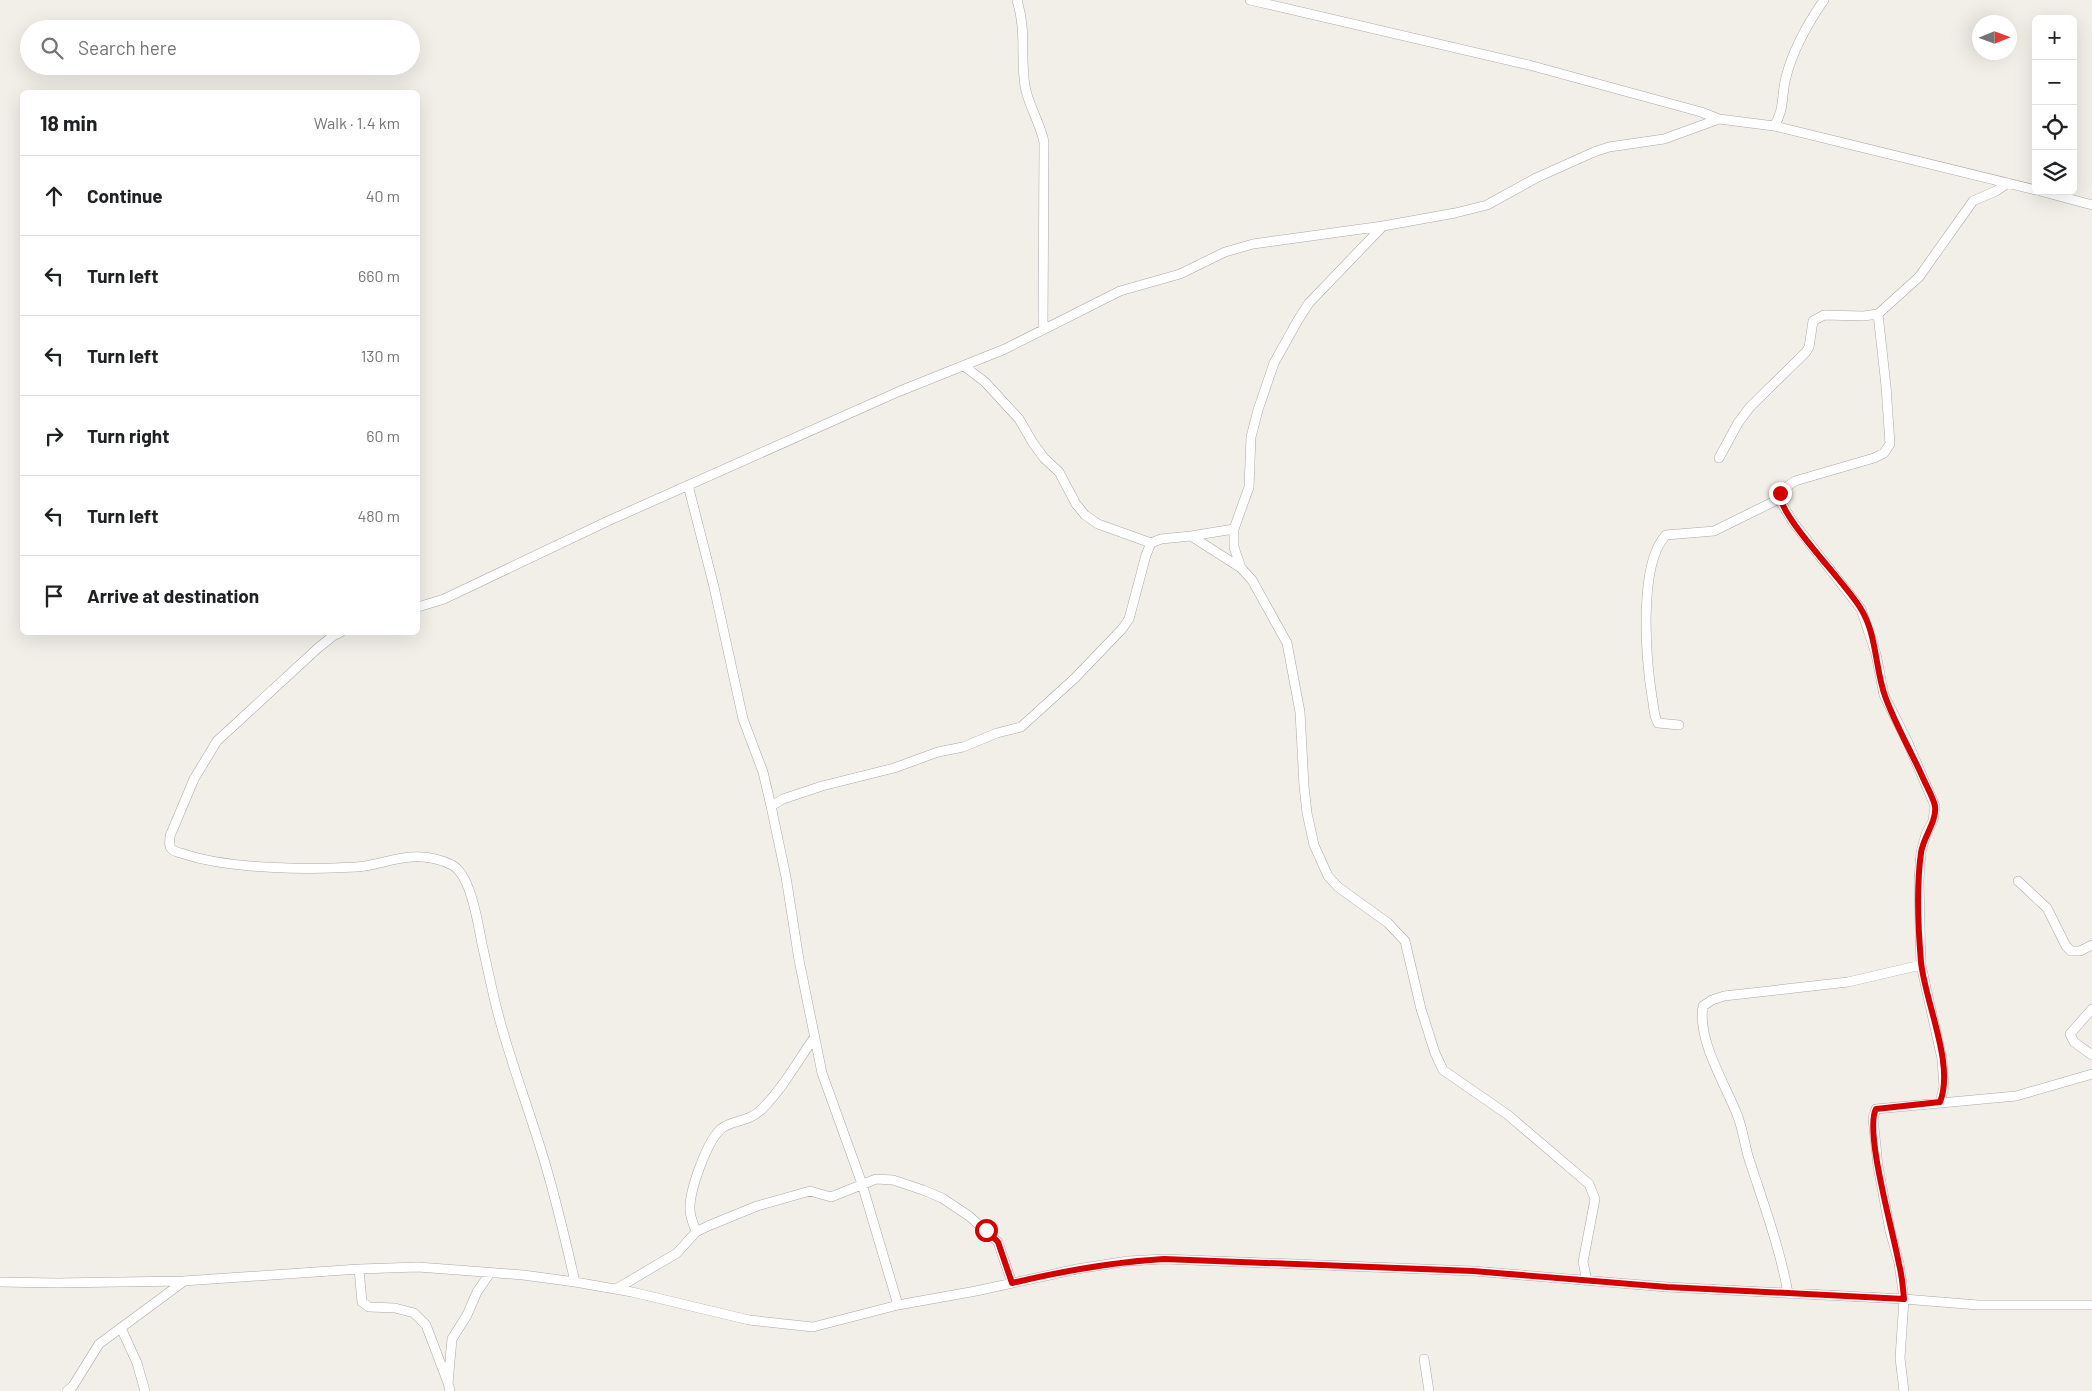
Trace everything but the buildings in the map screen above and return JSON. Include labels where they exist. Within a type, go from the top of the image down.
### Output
[{"type":"street","points":[[1017,0],[1024,32],[1025,87],[1042,128],[1044,142],[1043,329]]},
{"type":"street","points":[[1250,0],[1529,65],[1701,112],[1719,119],[1774,126],[2032,189]]},
{"type":"street","points":[[1774,126],[1782,110],[1786,77],[1799,43],[1824,0]]},
{"type":"street","points":[[420,607],[444,599],[688,486],[900,391],[1005,349],[1120,291],[1180,274],[1225,252],[1253,244],[1455,214],[1487,205],[1536,178],[1594,152],[1609,147],[1664,139],[1719,119]]},
{"type":"street","points":[[1719,458],[1738,423],[1750,407],[1806,352],[1809,347],[1813,322],[1824,315],[1863,316],[1878,314],[1919,277],[1973,201],[1996,191],[2008,183]]},
{"type":"street","points":[[2055,195],[2092,205]]},
{"type":"street","points":[[1240,568],[1234,548],[1234,528],[1249,487],[1251,437],[1274,363],[1309,303],[1341,272],[1383,226]]},
{"type":"street","points":[[1679,725],[1658,723],[1655,716],[1650,683],[1647,650],[1647,605],[1656,550],[1666,535],[1714,531],[1779,498],[1782,490],[1795,481],[1874,458],[1884,453],[1890,444],[1878,314]]},
{"type":"street","points":[[964,366],[985,382],[1019,419],[1038,451],[1059,472],[1076,504],[1085,515],[1098,524],[1151,543]]},
{"type":"street","points":[[688,486],[714,587],[743,719],[763,772],[772,806],[799,960],[822,1073],[862,1184],[898,1305]]},
{"type":"street","points":[[1779,498],[1792,522],[1861,609],[1876,654],[1884,695],[1908,743],[1935,806],[1933,821],[1923,842],[1920,867],[1921,965],[1942,1059],[1944,1087],[1940,1102]]},
{"type":"street","points":[[772,806],[783,799],[822,786],[894,768],[938,752],[1021,727],[1045,703],[1075,678],[1122,629],[1129,619],[1151,543],[1161,538],[1191,536],[1234,528]]},
{"type":"street","points":[[1191,536],[1240,568],[1252,580],[1287,643],[1300,712],[1301,758],[1307,813],[1314,845],[1321,864],[1338,887],[1388,923],[1405,941],[1421,1009],[1435,1053],[1443,1070],[1508,1115],[1589,1184],[1595,1199],[1583,1262],[1587,1281]]},
{"type":"street","points":[[335,635],[318,648],[217,741],[194,779],[170,836],[169,844],[173,850],[190,856],[252,865],[316,868],[357,867],[411,857],[422,857],[440,860],[453,866],[461,873],[466,883],[480,933],[502,1028],[545,1161],[564,1230],[575,1282]]},
{"type":"street","points":[[2018,881],[2047,908],[2066,946],[2071,951],[2080,951],[2092,946]]},
{"type":"street","points":[[1788,1293],[1776,1238],[1750,1162],[1738,1118],[1706,1038],[1702,1013],[1703,1006],[1712,1000],[1724,996],[1848,982],[1921,965]]},
{"type":"street","points":[[2092,1009],[2070,1034],[2074,1042],[2092,1054]]},
{"type":"street","points":[[696,1232],[690,1211],[691,1197],[713,1139],[729,1124],[750,1119],[761,1110],[784,1082],[814,1038]]},
{"type":"street","points":[[1904,1391],[1905,1386],[1900,1358],[1904,1299],[1899,1263],[1890,1231],[1878,1166],[1873,1113],[1876,1109],[1884,1106],[2016,1096],[2092,1074]]},
{"type":"street","points":[[616,1289],[677,1253],[696,1232],[757,1206],[810,1191],[831,1197],[876,1178],[893,1180],[942,1198],[986,1230],[998,1242],[1012,1283]]},
{"type":"street","points":[[0,1282],[183,1281],[359,1269],[418,1267],[575,1282],[616,1289],[749,1320],[813,1326],[898,1305],[1077,1269],[1128,1261],[1164,1259],[1473,1271],[1587,1281],[1978,1305],[2092,1305]]},
{"type":"street","points":[[359,1269],[362,1302],[369,1307],[402,1309],[414,1313],[426,1325],[449,1387]]},
{"type":"street","points":[[449,1387],[452,1339],[467,1315],[477,1292],[490,1273]]},
{"type":"street","points":[[71,1389],[99,1344],[122,1328],[135,1315],[183,1281]]},
{"type":"street","points":[[122,1328],[137,1363],[145,1391]]},
{"type":"street","points":[[1424,1359],[1429,1391]]},
{"type":"route","points":[[986,1230],[998,1242],[1004,1254],[1012,1283],[1077,1269],[1128,1261],[1164,1259],[1473,1271],[1712,1290],[1749,1290],[1904,1299],[1899,1263],[1890,1231],[1878,1166],[1873,1113],[1876,1109],[1884,1106],[1940,1102],[1943,1094],[1942,1059],[1921,965],[1920,930],[1919,880],[1921,852],[1926,834],[1933,821],[1935,806],[1908,743],[1884,695],[1876,654],[1861,609],[1818,552],[1792,522],[1783,509],[1779,498],[1780,493]]}]
